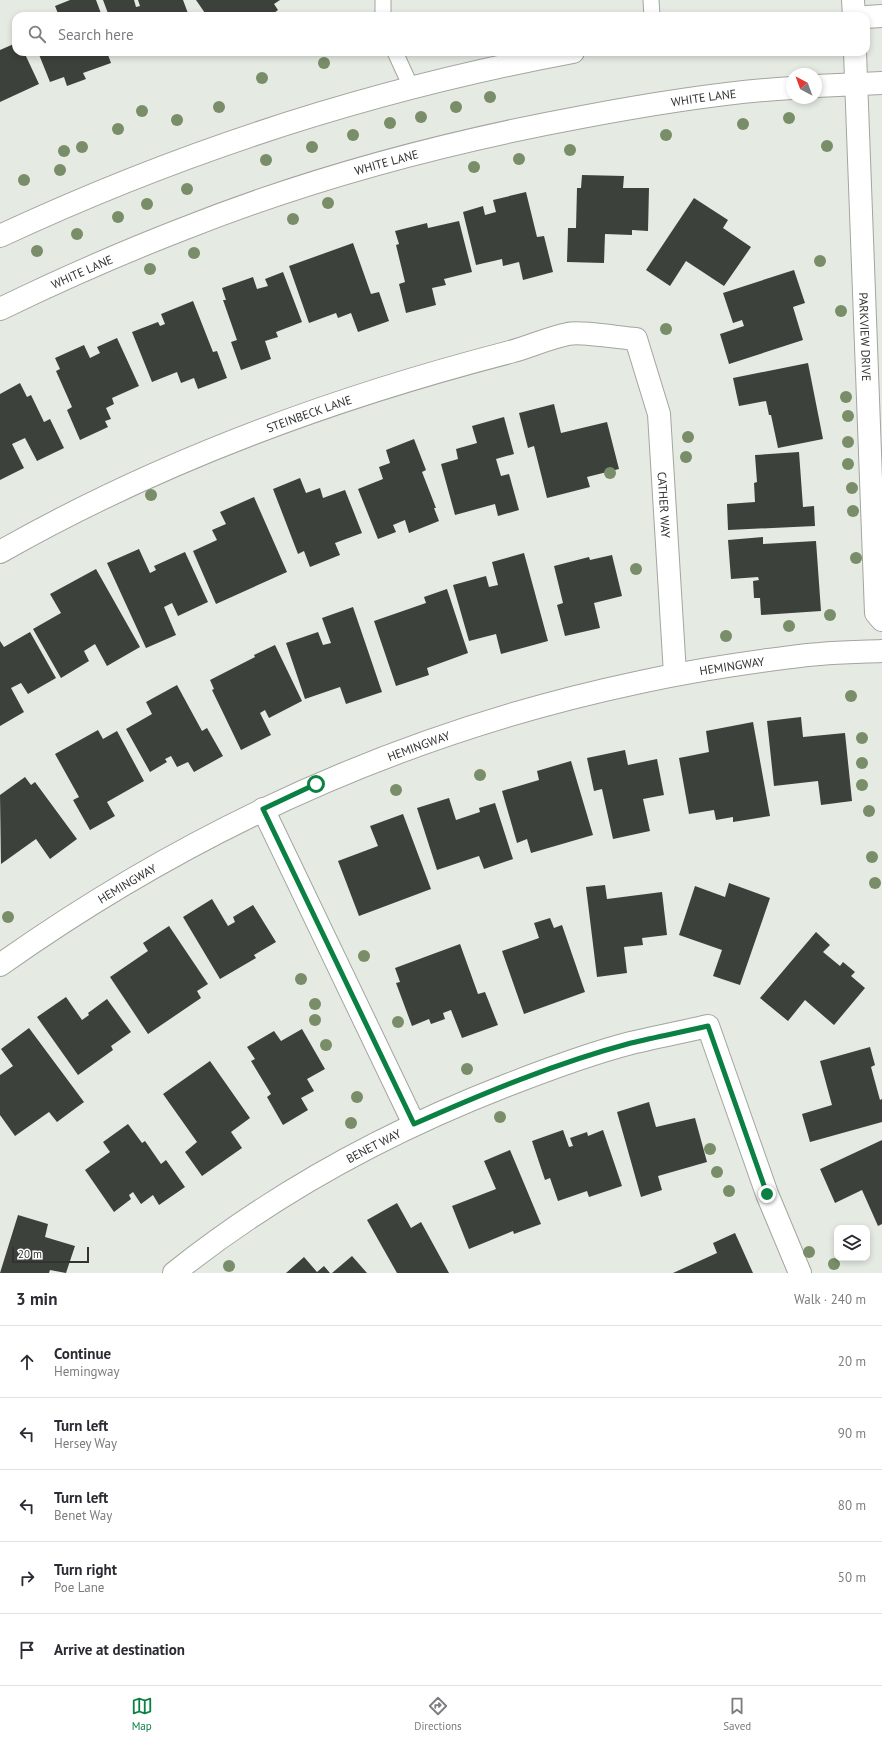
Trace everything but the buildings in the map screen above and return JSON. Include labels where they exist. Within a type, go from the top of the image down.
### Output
[{"type":"street","points":[[853,0],[854,12]]},
{"type":"street","points":[[870,17],[882,16]]},
{"type":"street","points":[[0,236],[53,211],[163,166],[276,126],[411,87],[552,56]]},
{"type":"street","name":"PARKVIEW DRIVE","points":[[855,56],[876,613],[882,620]]},
{"type":"street","points":[[822,86],[882,83]]},
{"type":"street","name":"WHITE LANE","points":[[0,309],[74,273],[184,228],[297,188],[411,155],[527,127],[644,105],[786,88]]},
{"type":"street","name":"STEINBECK LANE","points":[[0,552],[36,531],[131,484],[228,442],[327,405],[428,373],[531,347],[570,333],[636,340]]},
{"type":"street","name":"CATHER WAY","points":[[636,340],[659,414],[675,674]]},
{"type":"street","name":"HEMINGWAY","points":[[0,965],[98,899],[174,854],[316,784],[398,752],[480,723],[593,692],[675,674],[819,654],[882,652]]},
{"type":"street","points":[[263,809],[414,1124]]},
{"type":"street","name":"BENET WAY","points":[[174,1273],[260,1211],[339,1163],[414,1124],[456,1105],[542,1072],[630,1044],[708,1026],[767,1194],[800,1273]]},
{"type":"lane","points":[[383,0],[383,12]]},
{"type":"lane","points":[[650,0],[652,12]]},
{"type":"lane","points":[[397,56],[411,87]]},
{"type":"route","points":[[316,784],[263,809],[414,1124],[456,1105],[542,1072],[630,1044],[708,1026],[736,1102],[767,1194]]}]
